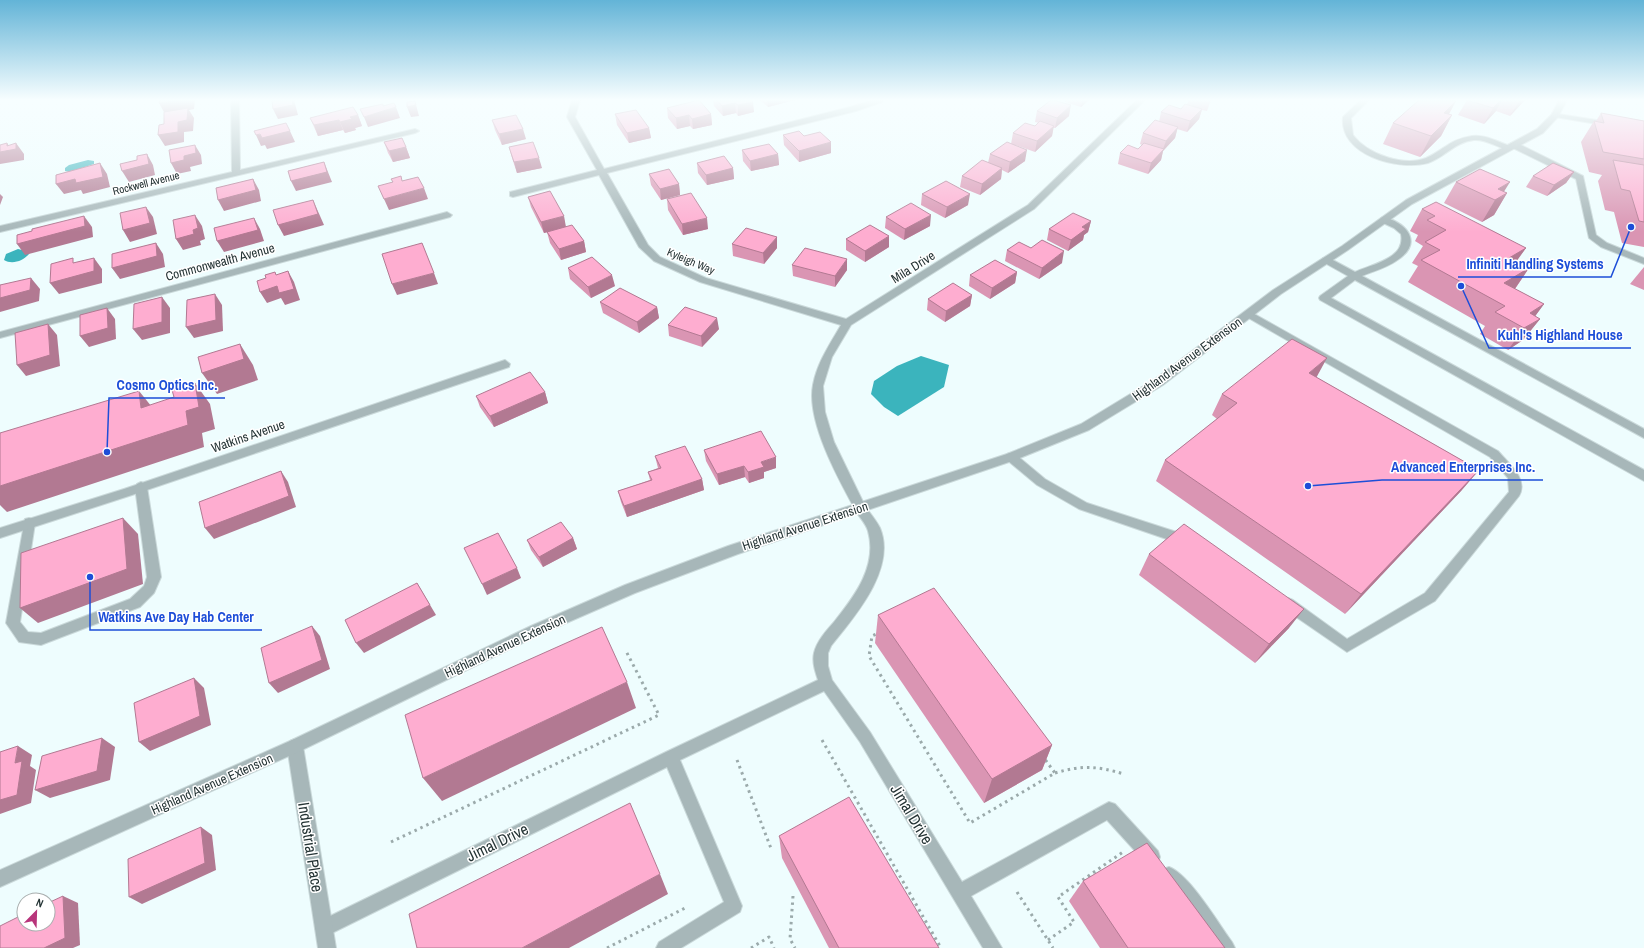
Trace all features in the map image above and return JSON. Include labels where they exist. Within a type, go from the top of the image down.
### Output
[{"type":"street","points":[[236,144],[236,172]]},
{"type":"street","name":"Rockwell Avenue","points":[[0,229],[357,144]]},
{"type":"street","name":"Kyleigh Way","points":[[587,144],[644,247],[656,259],[703,280],[847,323]]},
{"type":"street","points":[[513,194],[710,144]]},
{"type":"street","name":"Mila Drive","points":[[860,508],[828,442],[819,412],[818,386],[827,357],[847,323],[1032,207],[1096,144]]},
{"type":"street","points":[[1358,144],[1363,149],[1380,156],[1411,162],[1424,161],[1437,155],[1452,144]]},
{"type":"street","points":[[1501,144],[1512,147],[1580,178],[1592,236],[1604,245],[1644,261]]},
{"type":"street","name":"Highland Avenue Extension","points":[[0,879],[295,746],[536,630],[630,589],[732,550],[1011,457],[1085,427],[1124,405],[1159,382],[1277,292],[1409,202],[1517,144]]},
{"type":"street","name":"Commonwealth Avenue","points":[[0,335],[447,215]]},
{"type":"street","points":[[1384,220],[1405,231],[1407,235],[1405,247],[1397,258],[1355,276],[1324,298],[1644,476]]},
{"type":"street","points":[[1326,260],[1644,434]]},
{"type":"street","points":[[1249,314],[1494,454],[1514,477],[1515,493],[1430,597],[1346,646],[1276,595]]},
{"type":"street","name":"Watkins Avenue","points":[[0,533],[141,488],[505,364]]},
{"type":"street","points":[[1011,457],[1041,482],[1083,506],[1199,545]]},
{"type":"street","points":[[29,524],[23,551],[13,624],[24,638],[41,639],[135,603],[149,590],[154,577],[141,488]]},
{"type":"street","name":"Jimal Drive","points":[[860,508],[874,529],[877,545],[875,565],[859,601],[830,636],[821,653],[821,666],[826,682],[865,737],[993,948]]},
{"type":"street","name":"Jimal Drive","points":[[324,928],[826,682]]},
{"type":"street","name":"Industrial Place","points":[[295,746],[327,948]]},
{"type":"street","points":[[664,948],[734,906],[671,757]]},
{"type":"street","points":[[959,893],[1109,810],[1187,894],[1226,948]]},
{"type":"path","points":[[1055,773],[934,608],[872,636],[869,656],[970,823],[1055,773],[1079,766],[1100,767],[1124,774]]},
{"type":"path","points":[[391,842],[659,715],[626,651]]},
{"type":"path","points":[[822,740],[941,948]]},
{"type":"path","points":[[737,760],[772,851]]},
{"type":"path","points":[[1048,940],[1074,922],[1058,897],[1129,848]]},
{"type":"path","points":[[1017,892],[1053,948]]},
{"type":"path","points":[[793,896],[790,939],[795,948]]},
{"type":"path","points":[[607,948],[687,907]]},
{"type":"path","points":[[751,948],[769,937],[774,948]]},
{"type":"water","points":[[88,160],[94,161],[94,164],[70,172],[65,171],[65,168],[69,165]]},
{"type":"water","points":[[18,249],[30,252],[24,259],[17,262],[4,260],[6,254]]},
{"type":"water","points":[[921,356],[949,365],[944,387],[898,416],[884,407],[871,394],[874,381],[897,366]]},
{"type":"building","points":[[7,144],[7,146],[16,144],[16,149],[0,152],[0,145]]},
{"type":"building","points":[[385,144],[405,144],[406,147],[389,151]]},
{"type":"building","points":[[522,144],[534,144],[539,158],[514,162],[509,147]]},
{"type":"building","points":[[769,144],[778,154],[750,161],[742,150]]},
{"type":"building","points":[[792,144],[823,144],[799,151]]},
{"type":"building","points":[[1004,144],[1013,144],[1027,150],[1010,162],[990,154]]},
{"type":"building","points":[[1143,144],[1148,144],[1164,149],[1151,163],[1120,153],[1128,145],[1138,149]]},
{"type":"building","points":[[1601,144],[1644,144],[1644,159],[1603,152]]},
{"type":"building","points":[[195,145],[196,153],[184,156],[184,160],[171,163],[169,150]]},
{"type":"building","points":[[147,154],[149,164],[122,171],[120,164],[137,160],[137,156]]},
{"type":"building","points":[[724,156],[733,168],[706,175],[697,163]]},
{"type":"building","points":[[982,160],[1002,168],[982,184],[962,176]]},
{"type":"building","points":[[1613,160],[1644,165],[1644,222],[1639,221],[1630,191],[1621,189]]},
{"type":"building","points":[[324,162],[327,172],[291,181],[288,171]]},
{"type":"building","points":[[100,163],[103,177],[76,183],[75,179],[56,184],[56,175]]},
{"type":"building","points":[[1553,163],[1574,172],[1554,185],[1533,176]]},
{"type":"building","points":[[669,169],[679,184],[660,189],[649,174]]},
{"type":"building","points":[[1480,169],[1510,182],[1498,189],[1507,193],[1495,200],[1456,182]]},
{"type":"building","points":[[401,176],[402,181],[418,177],[424,188],[384,199],[378,186],[393,182],[391,179]]},
{"type":"building","points":[[253,179],[256,190],[218,200],[216,188]]},
{"type":"building","points":[[946,181],[970,194],[947,207],[922,194]]},
{"type":"building","points":[[550,191],[564,216],[541,222],[528,197]]},
{"type":"building","points":[[691,193],[707,218],[682,224],[667,199]]},
{"type":"building","points":[[313,200],[318,214],[278,225],[273,210]]},
{"type":"building","points":[[1436,202],[1526,248],[1509,258],[1529,268],[1504,283],[1544,304],[1530,313],[1540,319],[1524,328],[1495,312],[1505,306],[1421,260],[1440,250],[1425,242],[1446,230],[1427,220],[1435,216],[1422,209]]},
{"type":"building","points":[[911,203],[931,215],[905,229],[886,217]]},
{"type":"building","points":[[146,207],[150,223],[123,230],[120,213]]},
{"type":"building","points":[[1073,213],[1091,221],[1082,227],[1086,229],[1071,240],[1049,229]]},
{"type":"building","points":[[195,215],[198,228],[193,230],[194,234],[176,239],[173,220]]},
{"type":"building","points":[[84,216],[85,226],[17,244],[17,235],[32,231],[32,229]]},
{"type":"building","points":[[254,218],[258,230],[217,241],[214,228]]},
{"type":"building","points":[[572,225],[584,241],[559,249],[547,232]]},
{"type":"building","points":[[870,225],[889,236],[865,251],[846,239]]},
{"type":"building","points":[[746,228],[777,237],[763,253],[732,244]]},
{"type":"building","points":[[1042,240],[1064,251],[1042,268],[1007,250],[1019,242],[1031,248]]},
{"type":"building","points":[[156,243],[157,256],[112,268],[112,254]]},
{"type":"building","points":[[422,243],[434,273],[392,284],[382,254]]},
{"type":"building","points":[[805,248],[847,259],[835,276],[792,265]]},
{"type":"building","points":[[592,257],[612,275],[588,287],[568,268]]},
{"type":"building","points":[[73,258],[73,263],[94,258],[94,271],[50,283],[51,264]]},
{"type":"building","points":[[995,260],[1017,272],[992,288],[970,275]]},
{"type":"building","points":[[288,271],[294,289],[279,293],[277,286],[260,292],[257,281],[266,278],[265,275],[275,272],[276,275]]},
{"type":"building","points":[[31,278],[30,290],[0,298],[0,285]]},
{"type":"building","points":[[953,283],[972,295],[946,311],[928,299]]},
{"type":"building","points":[[620,288],[657,307],[637,322],[600,302]]},
{"type":"building","points":[[215,294],[216,320],[186,327],[187,300]]},
{"type":"building","points":[[162,297],[162,322],[133,329],[134,304]]},
{"type":"building","points":[[685,307],[717,318],[701,336],[668,325]]},
{"type":"building","points":[[107,308],[108,328],[80,336],[80,315]]},
{"type":"building","points":[[48,324],[50,355],[17,365],[15,333]]},
{"type":"building","points":[[1292,339],[1327,358],[1309,373],[1479,470],[1361,594],[1165,460],[1237,403],[1222,394]]},
{"type":"building","points":[[240,344],[244,359],[202,373],[198,357]]},
{"type":"building","points":[[530,372],[545,392],[490,416],[476,396]]},
{"type":"building","points":[[195,383],[199,407],[186,411],[188,425],[0,486],[0,433],[139,391],[141,408],[174,397],[172,390]]},
{"type":"building","points":[[761,431],[776,457],[761,462],[764,467],[748,472],[744,466],[717,474],[704,450]]},
{"type":"building","points":[[685,446],[702,479],[624,506],[618,491],[652,480],[648,472],[661,468],[655,456]]},
{"type":"building","points":[[281,471],[289,496],[205,528],[199,502]]},
{"type":"building","points":[[123,518],[127,569],[20,608],[21,553]]},
{"type":"building","points":[[561,522],[573,538],[539,557],[527,540]]},
{"type":"building","points":[[1184,524],[1304,609],[1269,644],[1149,554]]},
{"type":"building","points":[[498,533],[517,568],[482,584],[464,548]]},
{"type":"building","points":[[417,583],[430,605],[356,643],[345,620]]},
{"type":"building","points":[[934,588],[1052,745],[992,779],[878,615]]},
{"type":"building","points":[[312,626],[322,660],[269,683],[261,648]]},
{"type":"building","points":[[602,627],[627,682],[423,778],[405,715]]},
{"type":"building","points":[[194,678],[200,716],[139,742],[134,703]]},
{"type":"building","points":[[102,738],[97,771],[35,790],[42,756]]},
{"type":"building","points":[[18,746],[15,763],[22,761],[17,795],[0,800],[0,752]]},
{"type":"building","points":[[849,797],[939,948],[839,948],[779,836]]},
{"type":"building","points":[[630,803],[660,874],[522,948],[417,948],[409,914]]},
{"type":"building","points":[[201,827],[205,863],[129,897],[128,859]]},
{"type":"building","points":[[1147,843],[1225,948],[1128,948],[1083,881]]},
{"type":"building","points":[[63,896],[65,938],[44,948],[0,948],[0,926],[16,918],[16,932],[56,932],[56,899]]},
{"type":"place","name":"Infiniti Handling Systems","points":[[1631,227]]},
{"type":"place","name":"Kuhl's Highland House","points":[[1461,286]]},
{"type":"place","name":"Cosmo Optics Inc.","points":[[107,452]]},
{"type":"place","name":"Advanced Enterprises Inc.","points":[[1308,486]]},
{"type":"place","name":"Watkins Ave Day Hab Center","points":[[90,577]]}]
